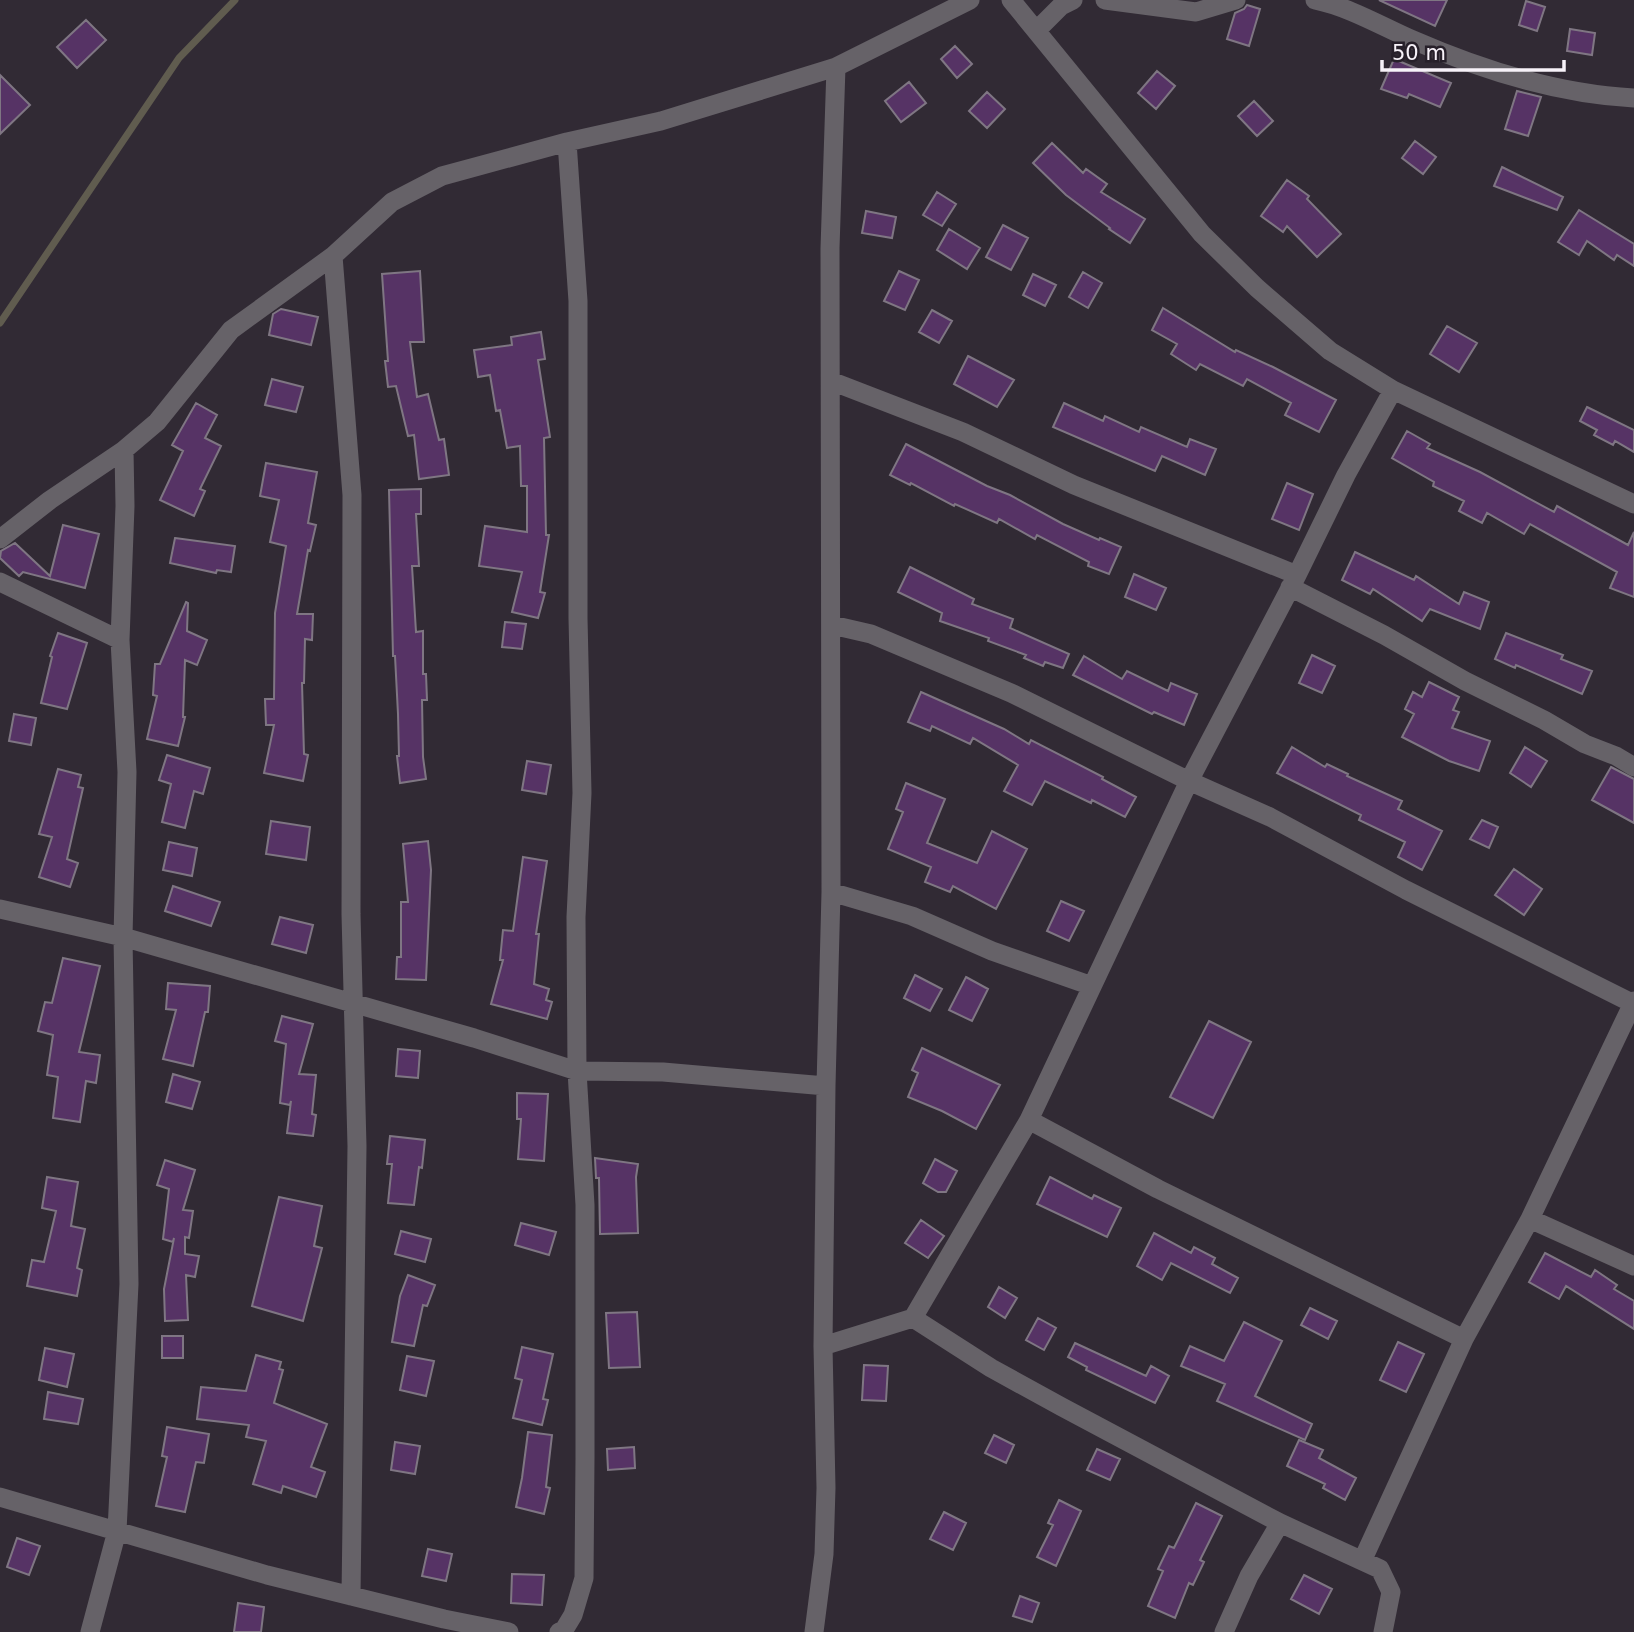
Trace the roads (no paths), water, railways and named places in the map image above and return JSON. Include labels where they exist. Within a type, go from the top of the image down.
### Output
[{"type":"street","points":[[0,539],[50,500],[124,450],[157,422],[231,330],[333,256],[392,202],[442,176],[567,142],[662,121],[836,67],[970,0]]},
{"type":"street","points":[[1011,0],[1202,234],[1256,288],[1330,351],[1393,390],[1634,504]]},
{"type":"street","points":[[1037,30],[1061,6],[1073,0]]},
{"type":"street","points":[[1105,0],[1196,12],[1236,0]]},
{"type":"street","points":[[1315,0],[1361,16],[1468,63],[1518,80],[1610,97],[1634,98]]},
{"type":"street","points":[[814,1632],[824,1554],[826,1488],[823,1346],[831,892],[830,248],[836,67]]},
{"type":"street","points":[[559,1632],[564,1630],[573,1615],[584,1578],[584,1205],[577,1071],[576,917],[582,793],[578,618],[578,301],[567,142]]},
{"type":"street","points":[[333,256],[352,495],[351,914],[357,1146],[351,1596]]},
{"type":"street","points":[[831,381],[963,432],[1074,485],[1294,581],[1465,681],[1634,767]]},
{"type":"street","points":[[823,1346],[914,1318],[1028,1120],[1189,781],[1294,581],[1346,475],[1393,390]]},
{"type":"street","points":[[90,1632],[117,1531],[129,1284],[123,937],[127,772],[120,639],[125,506],[124,450]]},
{"type":"street","points":[[0,582],[120,639]]},
{"type":"street","points":[[832,625],[871,634],[1011,693],[1189,781],[1270,817],[1406,890],[1634,1003],[1530,1219],[1464,1339],[1363,1559]]},
{"type":"street","points":[[831,892],[912,916],[992,951],[1092,986]]},
{"type":"street","points":[[0,909],[123,937],[474,1038],[577,1071],[663,1072],[826,1086]]},
{"type":"street","points":[[1028,1120],[1158,1189],[1464,1339]]},
{"type":"street","points":[[1530,1219],[1634,1266]]},
{"type":"street","points":[[914,1318],[991,1368],[1280,1523],[1380,1569],[1391,1592],[1383,1632]]},
{"type":"street","points":[[0,1497],[267,1575],[509,1632]]},
{"type":"street","points":[[1224,1632],[1249,1576],[1280,1523]]},
{"type":"waterway","points":[[0,323],[179,58],[235,0]]}]
